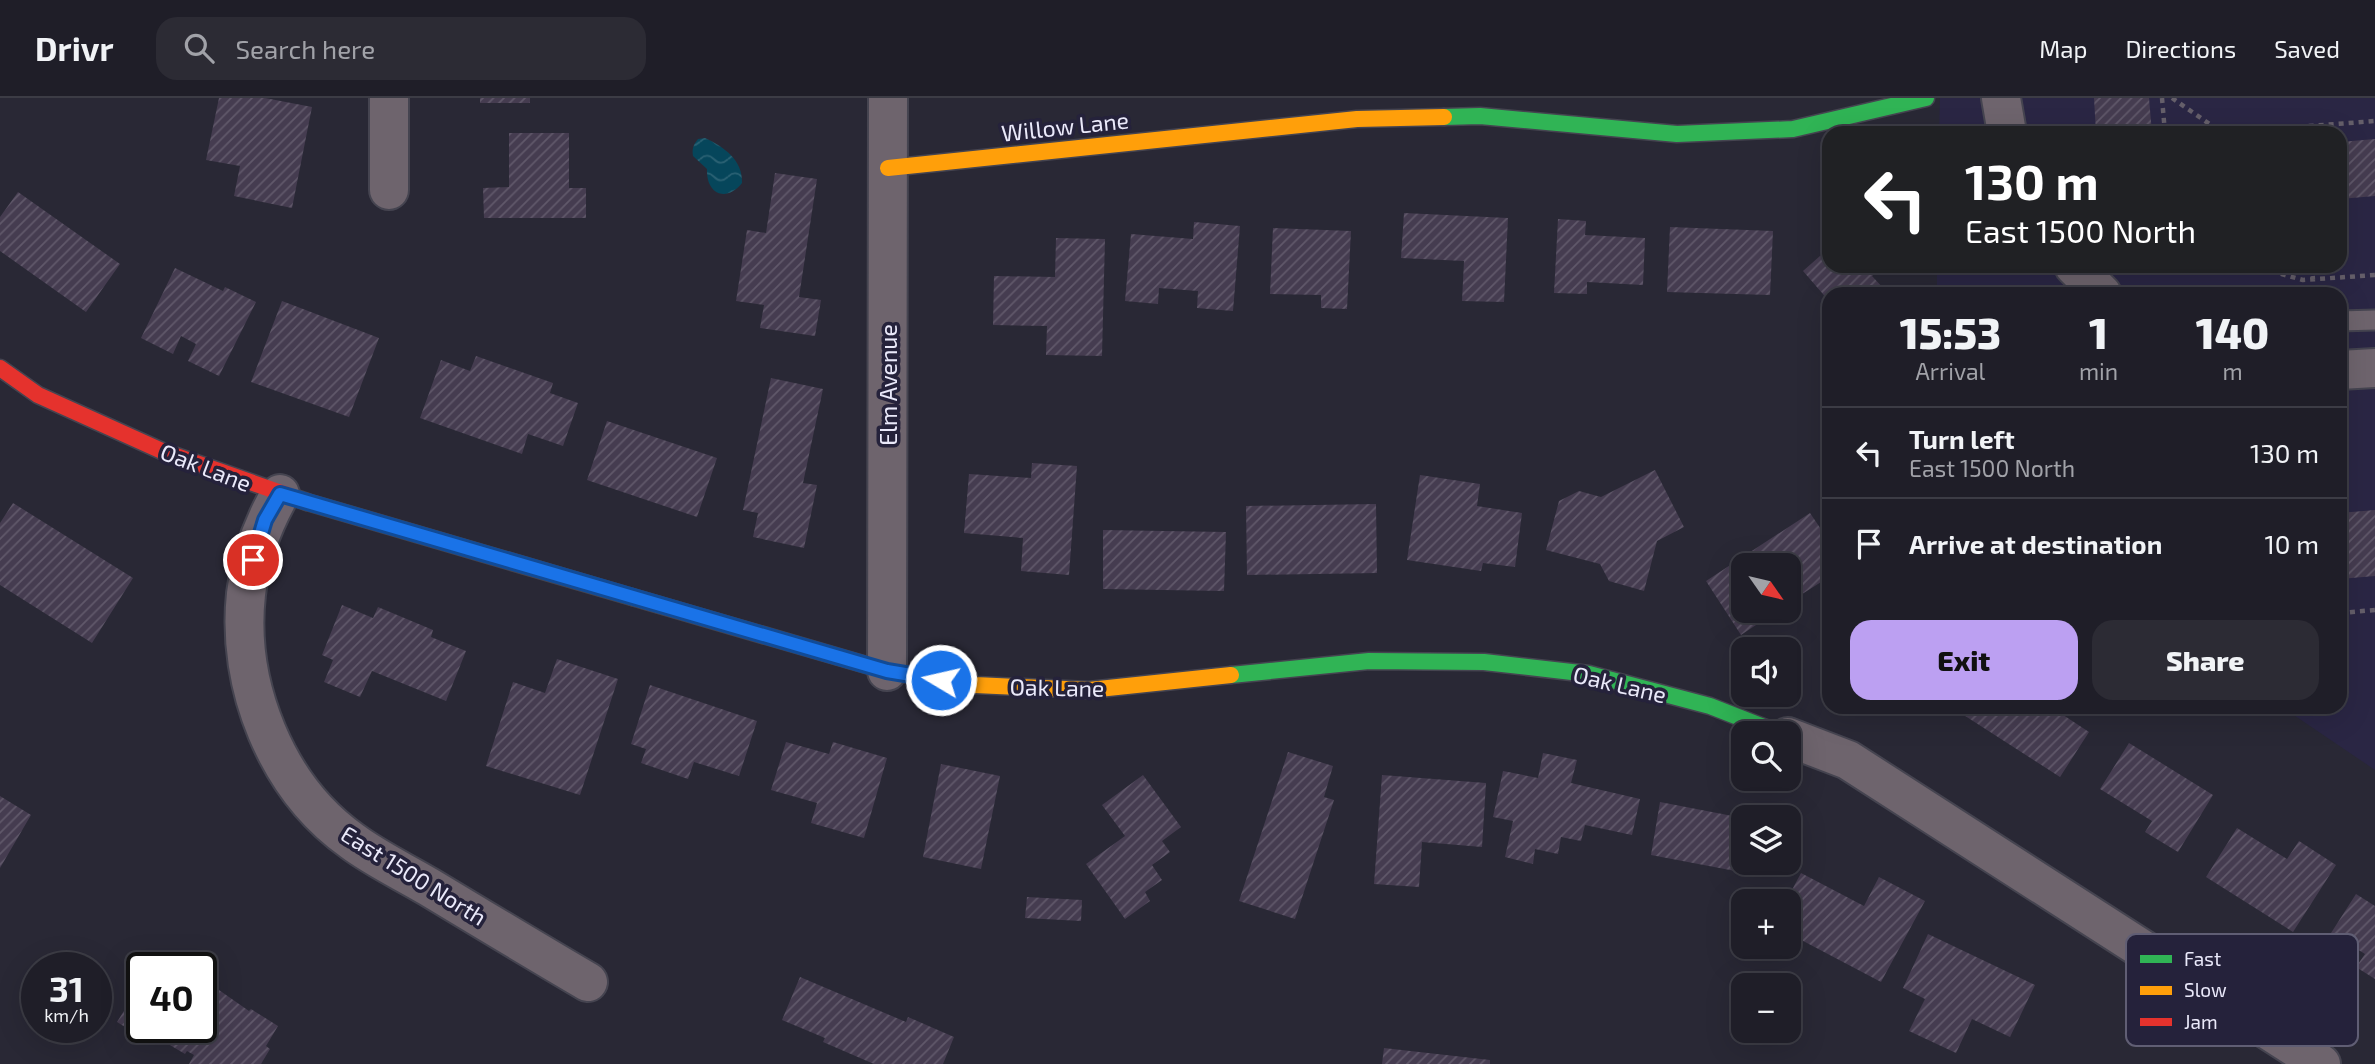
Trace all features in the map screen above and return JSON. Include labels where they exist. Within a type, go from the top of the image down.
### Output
[{"type":"street","points":[[389,98],[389,190]]},
{"type":"street","name":"Elm Avenue","points":[[887,671],[888,98]]},
{"type":"street","name":"Willow Lane","points":[[888,168],[1357,119],[1479,116],[1677,134],[1793,129],[1926,98]]},
{"type":"street","points":[[2001,98],[2006,126]]},
{"type":"street","points":[[2081,273],[2095,287]]},
{"type":"street","name":"Oak Lane","points":[[0,368],[38,395],[113,429],[163,451],[280,494],[887,671],[975,685],[1089,690],[1368,661],[1484,662],[1589,674],[1710,706],[1748,721]]},
{"type":"street","points":[[2347,370],[2375,368]]},
{"type":"street","name":"East 1500 North","points":[[280,494],[265,520],[253,560],[246,594],[245,642],[251,686],[269,738],[287,771],[316,809],[351,841],[589,982]]},
{"type":"street","points":[[1801,742],[1848,760],[2126,939]]},
{"type":"street","points":[[2293,1046],[2321,1064]]},
{"type":"lane","points":[[2347,321],[2375,320]]},
{"type":"path","points":[[2162,98],[2164,126]]},
{"type":"path","points":[[2172,98],[2210,126]]},
{"type":"path","points":[[2334,126],[2375,121]]},
{"type":"path","points":[[2278,273],[2303,280],[2375,275]]},
{"type":"path","points":[[2312,273],[2313,280]]},
{"type":"path","points":[[2347,612],[2375,610]]},
{"type":"shaded area","points":[[1940,98],[2375,98],[2375,770],[2292,714],[2347,714],[2347,287],[1937,287],[1937,273],[2347,273],[2347,126],[1939,126]]},
{"type":"water","points":[[705,138],[725,150],[736,161],[742,183],[730,193],[713,190],[707,169],[693,156],[696,141]]},
{"type":"building","points":[[219,98],[265,98],[312,107],[292,208],[234,196],[240,166],[206,160]]},
{"type":"building","points":[[480,98],[530,98],[530,103],[480,103]]},
{"type":"building","points":[[2094,98],[2149,98],[2151,126],[2096,126]]},
{"type":"building","points":[[509,133],[569,133],[569,188],[586,188],[586,218],[484,218],[483,188],[509,187]]},
{"type":"building","points":[[2375,139],[2375,196],[2347,198],[2347,141]]},
{"type":"building","points":[[775,173],[817,179],[799,297],[821,300],[815,336],[760,328],[764,305],[736,301],[747,230],[766,233]]},
{"type":"building","points":[[18,192],[120,264],[86,312],[0,251],[0,217]]},
{"type":"building","points":[[1404,213],[1508,218],[1504,302],[1462,301],[1464,261],[1401,258]]},
{"type":"building","points":[[1558,219],[1586,221],[1585,235],[1645,238],[1643,285],[1587,282],[1587,294],[1554,293]]},
{"type":"building","points":[[1194,222],[1240,226],[1233,311],[1197,308],[1198,291],[1159,288],[1158,304],[1125,301],[1131,234],[1193,239]]},
{"type":"building","points":[[1670,227],[1773,231],[1770,295],[1667,292]]},
{"type":"building","points":[[1273,228],[1351,231],[1347,309],[1321,308],[1321,295],[1270,294]]},
{"type":"building","points":[[1056,238],[1105,239],[1102,356],[1046,355],[1047,326],[993,325],[994,276],[1055,277]]},
{"type":"building","points":[[1822,254],[1822,273],[1876,273],[1872,276],[1882,287],[1822,287],[1822,293],[1803,271]]},
{"type":"building","points":[[175,268],[223,291],[225,287],[256,302],[219,376],[188,361],[196,344],[181,336],[173,354],[141,338]]},
{"type":"building","points":[[282,301],[379,338],[349,417],[251,382]]},
{"type":"building","points":[[476,356],[553,383],[550,393],[578,403],[563,446],[528,434],[522,454],[420,418],[441,360],[470,371]]},
{"type":"building","points":[[771,378],[823,389],[803,483],[817,485],[804,548],[753,537],[758,513],[743,510]]},
{"type":"building","points":[[607,421],[717,458],[697,517],[587,480]]},
{"type":"building","points":[[1032,463],[1077,466],[1069,575],[1021,571],[1023,538],[964,533],[969,474],[1031,478]]},
{"type":"building","points":[[1655,470],[1684,527],[1657,541],[1644,591],[1609,581],[1600,564],[1546,550],[1559,501],[1579,491],[1601,497]]},
{"type":"building","points":[[1420,475],[1480,484],[1477,506],[1522,513],[1515,567],[1483,563],[1481,571],[1407,560]]},
{"type":"building","points":[[13,503],[133,578],[92,643],[0,585],[0,523]]},
{"type":"building","points":[[1376,504],[1377,573],[1247,575],[1246,506]]},
{"type":"building","points":[[2375,510],[2375,576],[2347,578],[2347,512]]},
{"type":"building","points":[[1810,513],[1822,531],[1822,581],[1801,595],[1801,553],[1749,553]]},
{"type":"building","points":[[1103,530],[1226,532],[1224,591],[1103,589]]},
{"type":"building","points":[[1731,565],[1731,620],[1706,581]]},
{"type":"building","points":[[342,605],[373,618],[378,607],[433,630],[431,637],[466,651],[446,701],[372,671],[360,697],[324,682],[333,660],[322,655]]},
{"type":"building","points":[[1733,623],[1759,623],[1741,635]]},
{"type":"building","points":[[557,659],[618,679],[580,795],[486,766],[513,682],[545,693]]},
{"type":"building","points":[[650,685],[757,721],[739,776],[694,762],[688,779],[641,763],[646,749],[631,744]]},
{"type":"building","points":[[1962,714],[2062,714],[2089,732],[2060,777]]},
{"type":"building","points":[[786,742],[829,754],[833,742],[887,758],[864,838],[811,823],[817,803],[771,790]]},
{"type":"building","points":[[2129,743],[2213,795],[2178,852],[2145,832],[2152,821],[2100,789]]},
{"type":"building","points":[[1288,752],[1333,766],[1324,797],[1334,800],[1295,919],[1239,901]]},
{"type":"building","points":[[1543,753],[1577,760],[1571,783],[1640,799],[1632,835],[1585,825],[1581,841],[1561,837],[1558,854],[1535,849],[1533,864],[1505,857],[1513,821],[1493,817],[1503,771],[1538,778]]},
{"type":"building","points":[[941,764],[1000,776],[981,869],[923,857]]},
{"type":"building","points":[[1143,775],[1181,827],[1162,841],[1170,852],[1152,865],[1162,880],[1145,892],[1150,901],[1125,919],[1086,864],[1125,836],[1102,805]]},
{"type":"building","points":[[1382,775],[1486,783],[1482,847],[1422,842],[1419,887],[1374,884]]},
{"type":"building","points":[[0,796],[31,815],[0,868]]},
{"type":"building","points":[[1660,802],[1731,816],[1731,870],[1651,855]]},
{"type":"building","points":[[2237,828],[2287,859],[2299,841],[2336,865],[2293,932],[2206,877]]},
{"type":"building","points":[[1801,873],[1864,906],[1879,877],[1925,901],[1881,982],[1801,940],[1801,889],[1792,889]]},
{"type":"building","points":[[2356,894],[2375,906],[2375,979],[2358,968],[2365,954],[2358,950],[2358,934],[2331,933]]},
{"type":"building","points":[[1027,897],[1082,900],[1081,921],[1025,918]]},
{"type":"building","points":[[1928,934],[2035,985],[2010,1037],[1972,1019],[1956,1053],[1909,1031],[1925,999],[1903,988]]},
{"type":"building","points":[[800,977],[906,1022],[908,1017],[954,1037],[943,1064],[874,1064],[823,1042],[825,1038],[782,1020]]},
{"type":"building","points":[[219,990],[249,1011],[251,1009],[278,1026],[266,1046],[270,1049],[261,1064],[189,1064],[194,1055],[187,1051],[185,1054],[166,1043],[217,1043]]},
{"type":"building","points":[[126,1008],[126,1028],[117,1022]]},
{"type":"building","points":[[1384,1048],[1490,1060],[1490,1064],[1382,1064]]},
{"type":"traffic: fast","points":[[1444,117],[1480,116],[1677,134],[1793,129],[1926,98]]},
{"type":"traffic: fast","points":[[307,502],[632,597]]},
{"type":"traffic: fast","points":[[1231,675],[1369,661],[1484,662],[1589,674],[1710,706],[1748,721]]},
{"type":"traffic: slow","points":[[888,168],[1357,119],[1444,117]]},
{"type":"traffic: slow","points":[[632,597],[887,671],[975,685],[1089,690],[1231,675]]},
{"type":"traffic: jam","points":[[0,368],[38,395],[162,451],[307,502]]},
{"type":"route","points":[[253,560],[265,520],[280,494],[887,671],[941,680]]}]
